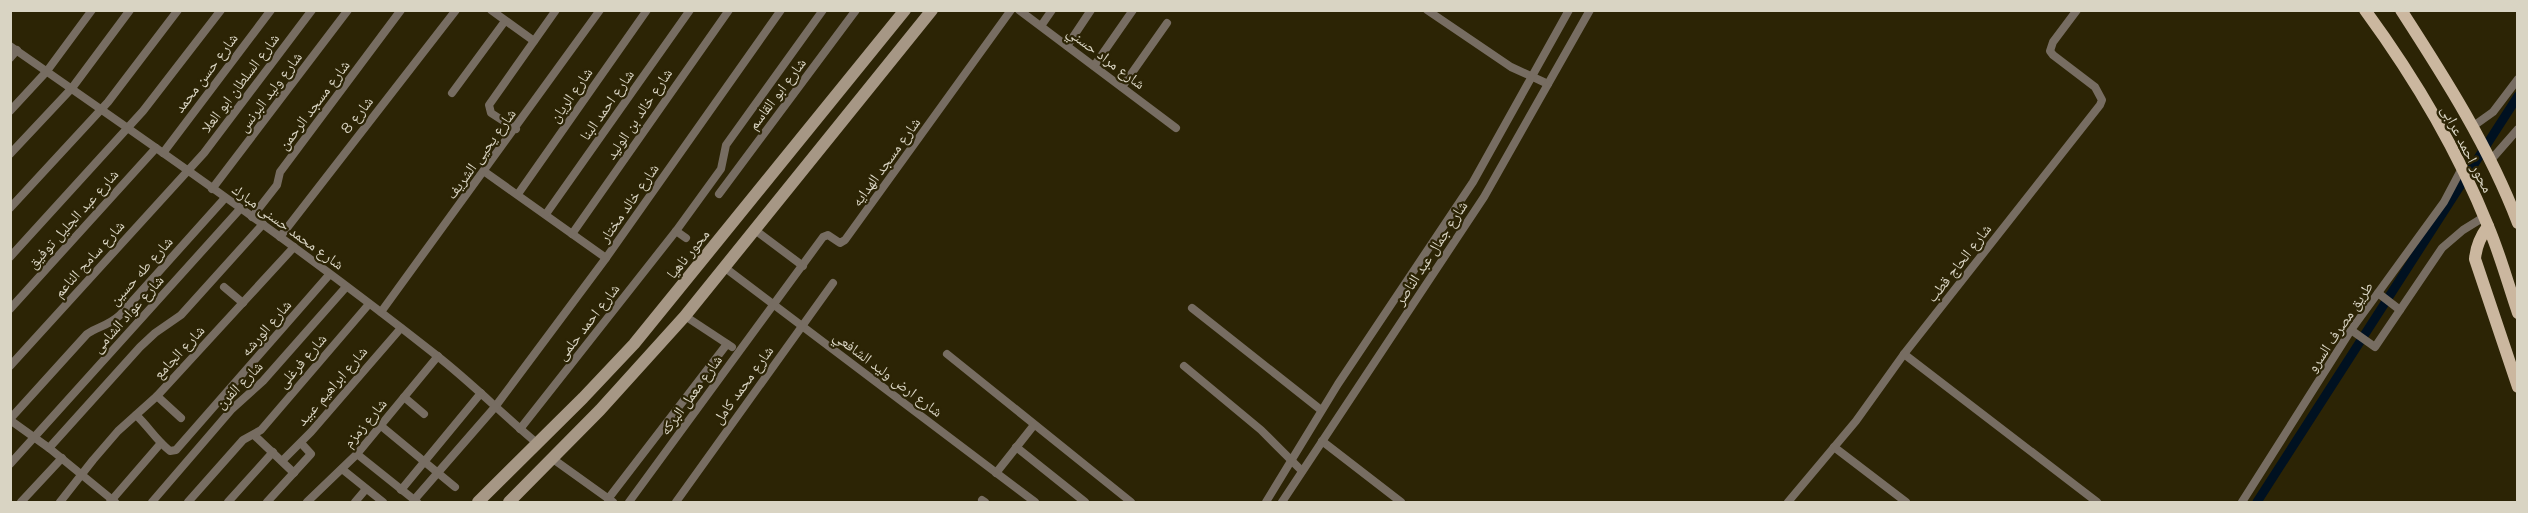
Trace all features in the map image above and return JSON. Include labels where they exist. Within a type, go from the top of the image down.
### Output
[{"type":"main road","name":"محور ناهيا","points":[[478,502],[538,444],[634,344],[904,10]]},
{"type":"main road","points":[[509,502],[600,410],[685,316],[932,10]]},
{"type":"main road","name":"محور احمد عرابى","points":[[2365,10],[2416,86],[2462,170],[2486,222],[2517,313]]},
{"type":"main road","name":"محور احمد عرابى","points":[[2401,10],[2439,69],[2472,127],[2490,161],[2517,223]]},
{"type":"main road","points":[[2486,222],[2476,247],[2475,260],[2517,387]]},
{"type":"main road","points":[[538,444],[553,459]]},
{"type":"street","points":[[10,111],[46,71],[92,10]]},
{"type":"street","points":[[10,154],[72,88],[130,10]]},
{"type":"street","points":[[10,208],[101,109],[178,10]]},
{"type":"street","points":[[10,257],[128,129],[221,10]]},
{"type":"street","name":"شارع حسن محمد","points":[[159,150],[271,10]]},
{"type":"street","name":"شارع السلطان ابو العلا","points":[[187,170],[204,153],[312,10]]},
{"type":"street","name":"شارع وليد البرنس","points":[[212,189],[348,10]]},
{"type":"street","name":"شارع مسجد الرحمن","points":[[252,217],[277,185],[280,172],[401,10]]},
{"type":"street","name":"شارع 8","points":[[280,237],[456,10]]},
{"type":"street","points":[[491,10],[534,41]]},
{"type":"street","points":[[452,93],[511,10]]},
{"type":"street","points":[[516,129],[491,113],[489,105],[556,10]]},
{"type":"street","name":"شارع يحيى الشريف","points":[[381,312],[485,172],[600,10]]},
{"type":"street","name":"شارع الريان","points":[[518,194],[647,10]]},
{"type":"street","name":"شارع احمد البنا","points":[[546,214],[690,10]]},
{"type":"street","name":"شارع خالد بن الوليد","points":[[572,234],[729,10]]},
{"type":"street","name":"شارع خالد مختار","points":[[415,501],[495,407],[606,258],[781,10]]},
{"type":"street","name":"شارع احمد حلمى","points":[[520,429],[676,231],[721,170],[726,144],[823,10]]},
{"type":"street","name":"شارع ابو القاسم","points":[[719,194],[856,10]]},
{"type":"street","name":"شارع مسجد الهدايه","points":[[774,304],[825,236],[828,235],[840,243],[844,242],[1011,10]]},
{"type":"street","name":"شارع مراد حسني","points":[[1019,10],[1176,128]]},
{"type":"street","points":[[1041,26],[1052,10]]},
{"type":"street","points":[[1067,46],[1091,10]]},
{"type":"street","points":[[1094,66],[1133,10]]},
{"type":"street","points":[[1427,10],[1511,67],[1548,84]]},
{"type":"street","name":"شارع جمال عبد الناصر","points":[[1282,502],[1484,197],[1590,10]]},
{"type":"street","name":"شارع الحاج قطب","points":[[1788,502],[1866,409],[1904,354],[2100,105],[2102,100],[2095,87],[2053,55],[2052,45],[2077,10]]},
{"type":"street","name":"شارع جمال عبد الناصر","points":[[1266,502],[1321,410],[1473,182],[1533,78],[1566,12]]},
{"type":"street","points":[[1122,87],[1167,22]]},
{"type":"street","points":[[10,58],[14,48]]},
{"type":"street","name":"شارع محمد حسنى مبارك","points":[[14,48],[187,170],[381,312],[438,356],[538,444]]},
{"type":"street","points":[[2472,127],[2493,112],[2517,79]]},
{"type":"street","points":[[2490,161],[2517,129]]},
{"type":"street","name":"شارع عبد الجليل توفيق","points":[[10,309],[159,150]]},
{"type":"street","name":"شارع سامح الناعم","points":[[10,366],[187,170]]},
{"type":"street","name":"طريق مصرف السرو","points":[[2242,502],[2351,330],[2381,295],[2444,202],[2462,170]]},
{"type":"street","points":[[485,172],[606,258]]},
{"type":"street","name":"شارع طه حسين","points":[[10,419],[87,334],[106,326],[120,315],[225,198]]},
{"type":"street","name":"شارع عواد الشامى","points":[[10,464],[240,209]]},
{"type":"street","points":[[2351,330],[2375,347],[2398,308],[2448,242],[2486,222]]},
{"type":"street","points":[[49,448],[140,347],[155,333],[175,321],[263,225]]},
{"type":"street","points":[[755,230],[803,266]]},
{"type":"street","points":[[676,231],[686,238]]},
{"type":"street","name":"شارع الجامع","points":[[60,502],[118,431],[157,396],[294,247]]},
{"type":"street","name":"شارع ارض وليد الشافعي","points":[[724,267],[1035,502]]},
{"type":"street","name":"شارع الورشه","points":[[161,443],[170,451],[174,451],[330,275]]},
{"type":"street","name":"شارع محمد كامل","points":[[676,502],[833,283]]},
{"type":"street","points":[[224,287],[243,303]]},
{"type":"street","name":"شارع الفرن","points":[[152,502],[225,417],[263,381],[346,287]]},
{"type":"street","points":[[2381,295],[2398,308]]},
{"type":"street","name":"شارع فرغلى","points":[[188,502],[243,440],[261,430],[369,304]]},
{"type":"street","name":"شارع معمل البركه","points":[[629,502],[774,304]]},
{"type":"street","points":[[1192,308],[1321,410]]},
{"type":"street","points":[[685,316],[739,353]]},
{"type":"street","name":"شارع ابراهيم عبيد","points":[[282,461],[301,443],[401,328]]},
{"type":"street","points":[[553,459],[606,500],[727,344]]},
{"type":"street","points":[[947,354],[1125,501]]},
{"type":"street","points":[[1904,354],[2097,502]]},
{"type":"street","name":"شارع زمزم","points":[[307,502],[357,454],[438,356]]},
{"type":"street","points":[[1184,366],[1261,430],[1302,471]]},
{"type":"street","points":[[401,490],[481,393]]},
{"type":"street","points":[[157,396],[181,418]]},
{"type":"street","points":[[404,398],[424,414]]},
{"type":"street","points":[[10,419],[82,474],[112,502],[161,443],[136,415]]},
{"type":"street","points":[[380,425],[455,487]]},
{"type":"street","points":[[996,473],[1034,425]]},
{"type":"street","points":[[254,435],[294,473]]},
{"type":"street","points":[[1322,441],[1401,502]]},
{"type":"street","points":[[267,502],[311,454],[301,443]]},
{"type":"street","points":[[1016,447],[1085,502]]},
{"type":"street","points":[[1833,447],[1906,502]]},
{"type":"street","points":[[228,502],[273,452]]},
{"type":"street","points":[[357,454],[415,501]]},
{"type":"street","points":[[21,502],[62,458]]},
{"type":"street","points":[[342,469],[383,502]]},
{"type":"street","points":[[355,502],[366,489]]},
{"type":"waterway","points":[[2257,502],[2518,96]]}]
